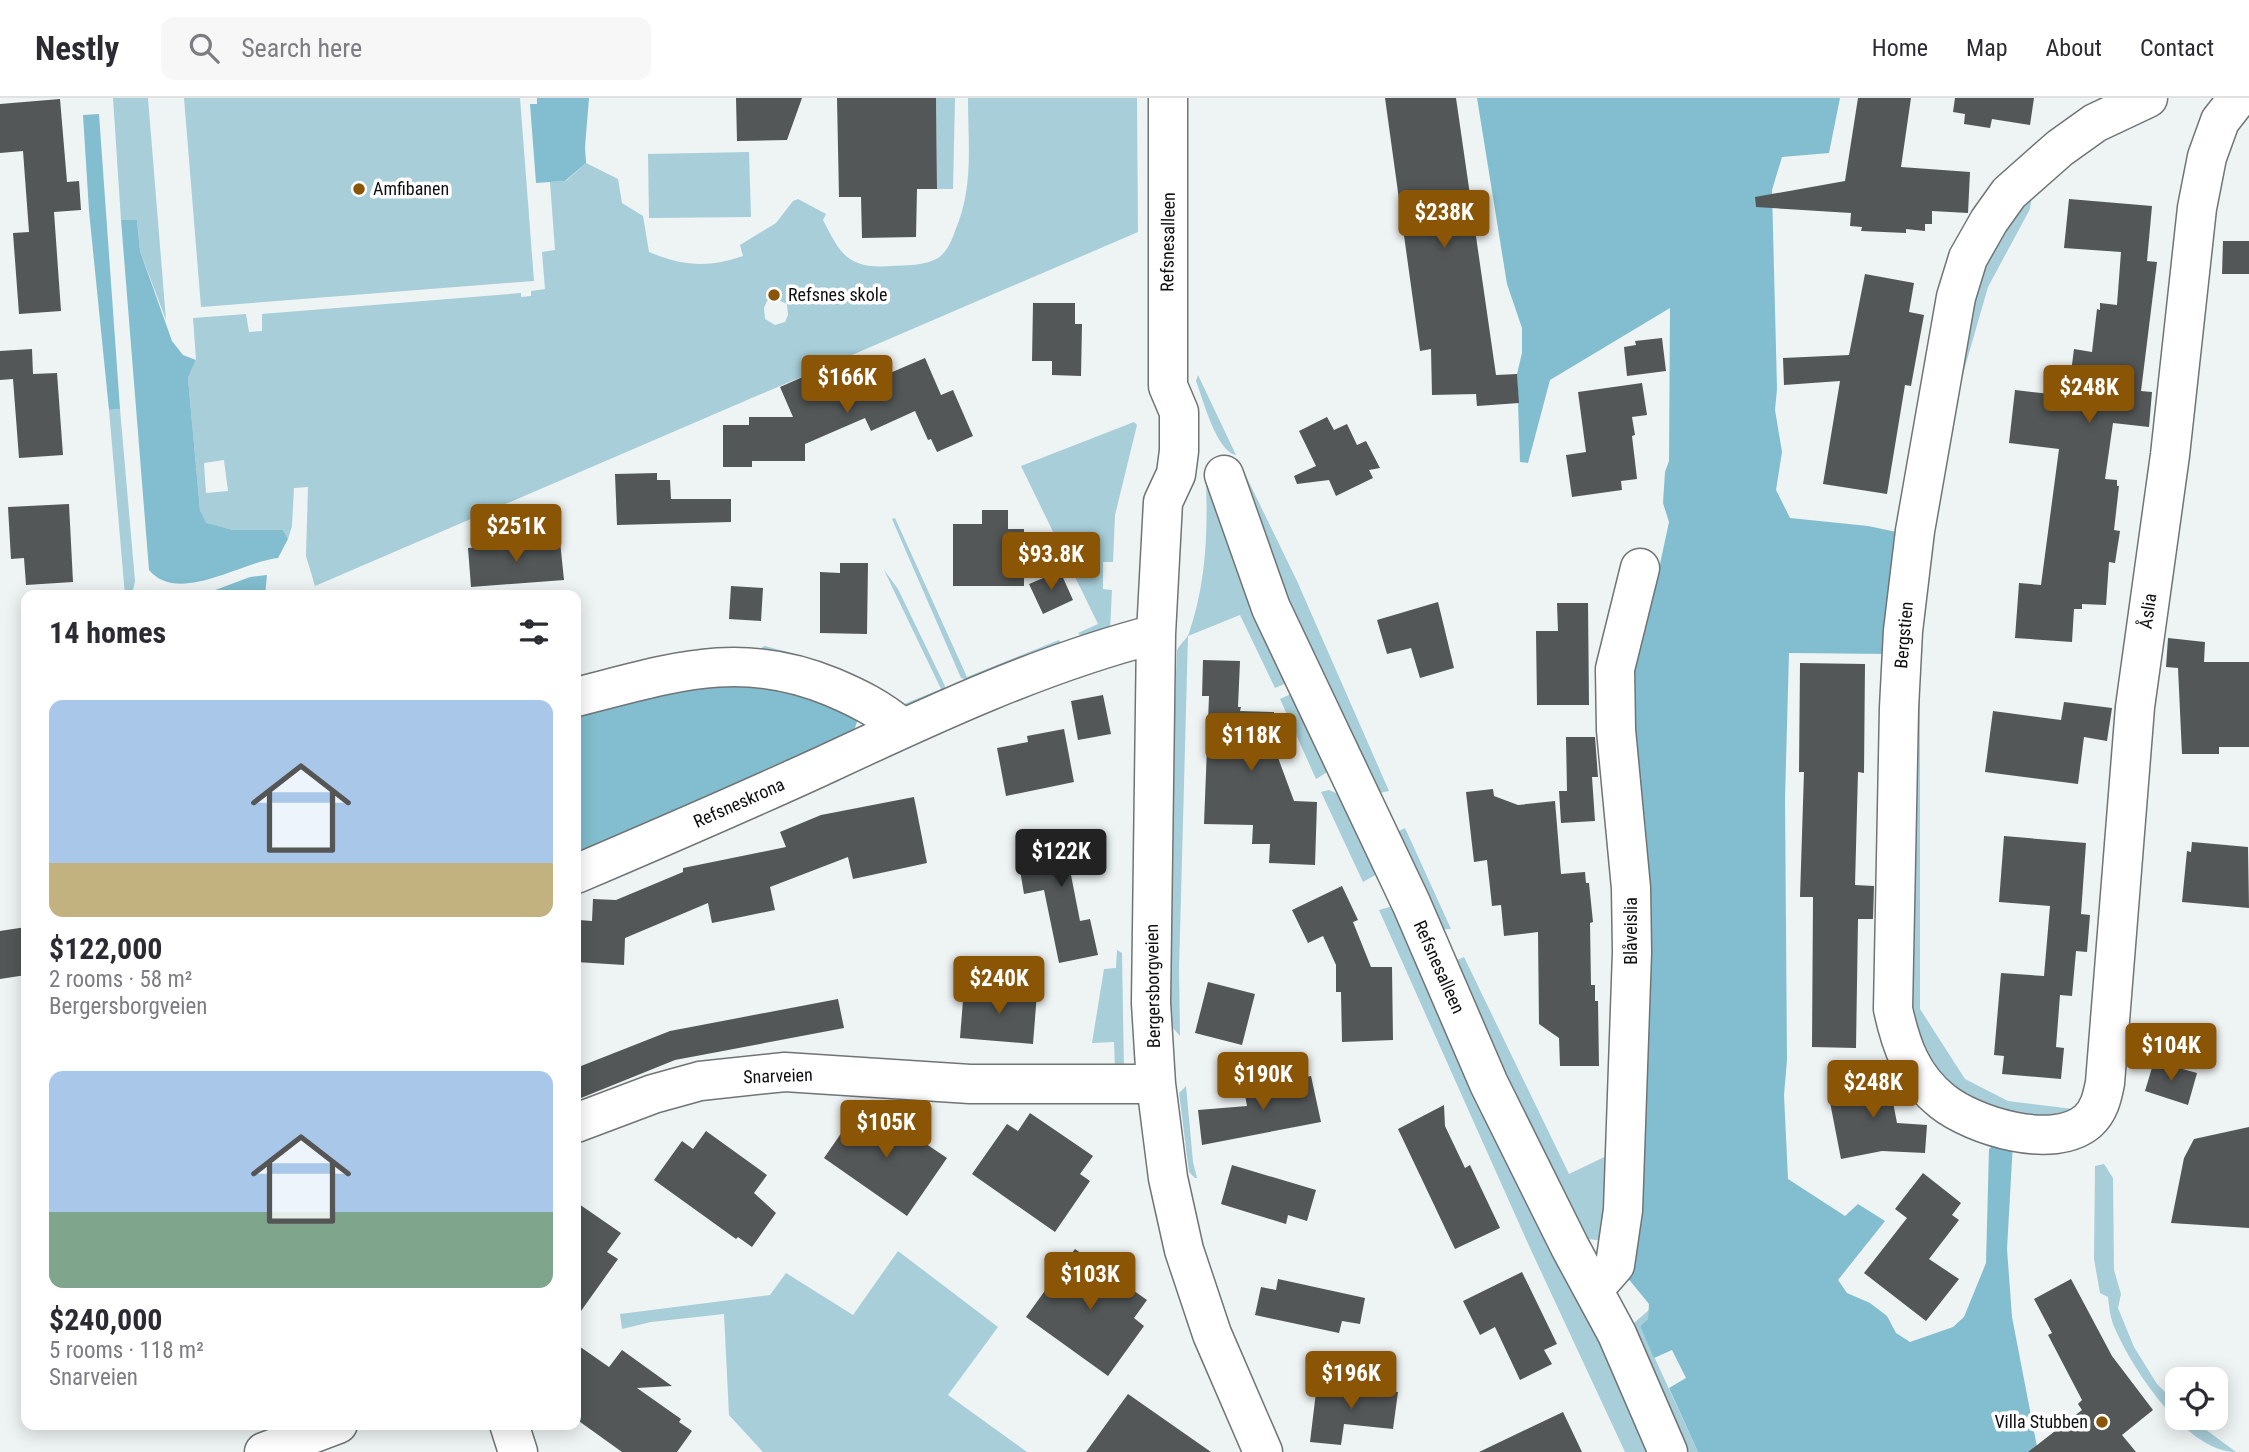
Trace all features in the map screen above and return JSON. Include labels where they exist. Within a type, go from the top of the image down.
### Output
[{"type":"street","name":"Refsnesalleen","points":[[1168,98],[1168,386]]},
{"type":"street","name":"Bergstien","points":[[2081,1126],[2064,1133],[2038,1135],[2002,1129],[1972,1118],[1943,1102],[1924,1082],[1910,1064],[1900,1040],[1893,1009],[1903,631],[1914,531],[1956,297],[1968,258],[1989,221],[2019,184],[2060,148],[2095,123],[2148,98]]},
{"type":"street","name":"Åslia","points":[[2081,1126],[2096,1111],[2105,1083],[2134,707],[2170,455],[2197,208],[2207,157],[2220,121],[2238,98]]},
{"type":"street","name":"Bergersborgveien","points":[[1168,386],[1155,412],[1152,474],[1163,502],[1156,634],[1151,1003],[1156,1084],[1168,1178],[1184,1250],[1212,1334],[1263,1452]]},
{"type":"street","name":"Refsnesalleen","points":[[1224,475],[1271,608],[1411,904],[1489,1084],[1570,1247],[1617,1334],[1668,1452]]},
{"type":"street","name":"Blåveislia","points":[[1594,1289],[1615,1265],[1623,1210],[1632,952],[1631,888],[1616,730],[1615,670],[1640,568]]},
{"type":"street","name":"Refsneskrona","points":[[581,872],[808,772],[964,699],[1096,652],[1156,634]]},
{"type":"street","points":[[581,696],[676,672],[725,666],[765,667],[810,678],[856,697],[884,712],[901,727]]},
{"type":"street","name":"Snarveien","points":[[581,1121],[653,1094],[700,1080],[785,1072],[970,1084],[1156,1084]]},
{"type":"street","points":[[264,1452],[322,1430]]},
{"type":"street","points":[[511,1430],[518,1452]]},
{"type":"shaded area","points":[[113,98],[148,98],[166,320],[140,251],[137,220],[121,220]]},
{"type":"shaded area","name":"Amfibanen","points":[[184,98],[520,98],[534,281],[201,307]]},
{"type":"shaded area","points":[[537,98],[589,98],[586,163],[565,181],[536,183],[530,104],[537,104]]},
{"type":"shaded area","points":[[936,98],[955,98],[953,189],[937,189]]},
{"type":"shaded area","points":[[968,98],[1137,98],[1138,232],[315,586],[306,556],[308,487],[294,488],[292,526],[288,539],[283,530],[233,530],[206,524],[200,510],[188,378],[196,360],[193,318],[246,314],[249,332],[262,331],[262,314],[521,293],[521,297],[531,296],[531,291],[545,289],[542,252],[555,250],[550,182],[566,181],[586,163],[618,179],[622,203],[643,216],[649,252],[673,260],[707,264],[743,256],[740,245],[776,223],[793,201],[798,199],[826,214],[823,220],[835,242],[841,251],[855,262],[876,266],[927,262],[938,258],[947,249],[961,215],[969,149]],"holes":[[[774,298],[787,304],[788,315],[785,322],[775,325],[765,319],[764,308],[767,301]],[[224,460],[228,491],[206,493],[204,463]]]},
{"type":"shaded area","points":[[1477,98],[1840,98],[1829,153],[1782,157],[1772,190],[1777,389],[1775,410],[1782,452],[1776,490],[1790,518],[1868,526],[1906,534],[1891,654],[1789,653],[1785,799],[1787,1060],[1784,1095],[1788,1179],[1845,1216],[1858,1204],[1885,1221],[1838,1280],[1847,1293],[1870,1303],[1887,1316],[1896,1333],[1910,1342],[1953,1327],[1964,1317],[1986,1263],[1989,1149],[2002,1136],[2013,1142],[2007,1249],[2012,1317],[2038,1452],[1698,1452],[1669,1388],[1686,1378],[1672,1350],[1654,1358],[1640,1326],[1648,1319],[1649,1304],[1622,1271],[1638,854],[1646,828],[1626,720],[1650,564],[1660,564],[1669,522],[1663,503],[1665,472],[1669,461],[1670,308],[1550,380],[1528,463],[1520,462],[1517,374],[1522,353],[1522,328],[1507,284]]},
{"type":"shaded area","points":[[99,114],[120,409],[109,410],[89,211],[83,115]]},
{"type":"shaded area","points":[[749,152],[751,217],[649,218],[648,154]]},
{"type":"shaded area","points":[[2033,188],[2030,209],[1988,287],[1954,405],[1976,266]]},
{"type":"shaded area","points":[[121,220],[137,220],[140,251],[172,341],[183,355],[196,360],[188,378],[200,510],[206,523],[233,530],[283,530],[288,539],[278,558],[193,583],[161,580],[149,570]]},
{"type":"shaded area","points":[[1198,375],[1236,455],[1222,444],[1216,435],[1196,381]]},
{"type":"shaded area","points":[[120,409],[135,581],[133,590],[125,590],[109,410]]},
{"type":"shaded area","points":[[1134,422],[1137,425],[1115,515],[1113,562],[1103,562],[1103,589],[1112,590],[1110,630],[1083,638],[1078,633],[1098,624],[1021,466]]},
{"type":"shaded area","points":[[1245,474],[1297,581],[1389,791],[1375,794],[1321,682],[1240,482]]},
{"type":"shaded area","points":[[1213,477],[1287,683],[1275,688],[1240,615],[1188,636],[1179,969],[1180,1036],[1173,1028],[1171,1019],[1170,828],[1177,650],[1189,633],[1199,595],[1206,539],[1206,481]]},
{"type":"shaded area","points":[[895,518],[967,677],[1059,640],[1062,647],[967,680],[961,678],[892,519]]},
{"type":"shaded area","points":[[1927,561],[1920,679],[1920,1009],[1965,1079],[2008,1101],[2081,1110],[2034,1125],[1938,1087],[1906,1027],[1906,754]]},
{"type":"shaded area","points":[[884,570],[898,589],[945,686],[943,696],[905,708],[764,655],[762,647],[765,646],[809,658],[904,704],[941,689]]},
{"type":"shaded area","points":[[267,575],[266,590],[215,590],[250,577]]},
{"type":"shaded area","points":[[761,675],[858,719],[854,731],[581,861],[581,705]]},
{"type":"shaded area","points":[[1293,693],[1329,771],[1316,779],[1280,699]]},
{"type":"shaded area","points":[[1329,790],[1350,799],[1379,873],[1363,882],[1321,792]]},
{"type":"shaded area","points":[[1405,828],[1451,929],[1434,930],[1393,834]]},
{"type":"shaded area","points":[[1397,905],[1654,1452],[1625,1452],[1530,1248],[1379,910]]},
{"type":"shaded area","points":[[1117,950],[1122,953],[1124,1071],[1115,1068],[1114,1042],[1092,1043],[1104,969],[1116,968]]},
{"type":"shaded area","points":[[1464,957],[1569,1174],[1619,1150],[1612,1242],[1580,1238],[1569,1224],[1455,961]]},
{"type":"shaded area","points":[[1186,1086],[1197,1178],[1189,1172],[1179,1093]]},
{"type":"shaded area","points":[[2104,1164],[2113,1178],[2114,1270],[2121,1294],[2118,1308],[2134,1347],[2165,1392],[2165,1407],[2132,1362],[2113,1324],[2108,1297],[2100,1293],[2094,1259],[2095,1166]]},
{"type":"shaded area","points":[[898,1251],[998,1327],[948,1395],[1027,1452],[763,1452],[729,1415],[724,1314],[651,1322],[622,1329],[620,1314],[770,1295],[786,1273],[853,1315]]},
{"type":"shaded area","points":[[1649,1310],[1648,1319],[1640,1326],[1698,1452],[1682,1452],[1626,1330]]},
{"type":"shaded area","points":[[2188,1430],[2206,1430],[2236,1452],[2217,1448]]},
{"type":"building","points":[[736,98],[802,98],[787,140],[737,141]]},
{"type":"building","points":[[837,98],[936,98],[937,189],[917,189],[916,237],[862,238],[861,197],[839,197]]},
{"type":"building","points":[[1385,98],[1456,98],[1496,375],[1517,374],[1519,403],[1477,406],[1476,394],[1432,395],[1431,349],[1420,351]]},
{"type":"building","points":[[1858,98],[1911,98],[1901,167],[1970,172],[1968,213],[1932,211],[1932,224],[1925,224],[1925,231],[1906,229],[1906,233],[1861,231],[1862,227],[1850,226],[1851,213],[1756,207],[1755,197],[1845,181]]},
{"type":"building","points":[[1955,98],[2034,98],[2030,125],[1992,119],[1990,128],[1964,124],[1965,114],[1953,112]]},
{"type":"building","points":[[60,99],[67,182],[79,181],[81,210],[54,212],[61,311],[19,314],[13,233],[29,232],[23,151],[0,153],[0,104]]},
{"type":"building","points":[[2069,199],[2152,206],[2147,261],[2157,262],[2141,391],[2152,392],[2149,427],[2113,423],[2105,479],[2117,480],[2119,486],[2114,530],[2120,531],[2115,563],[2109,562],[2106,605],[2082,604],[2082,609],[2074,609],[2072,642],[2015,638],[2019,583],[2041,585],[2059,449],[2009,443],[2015,390],[2068,396],[2074,349],[2092,352],[2100,303],[2117,305],[2121,252],[2064,248]]},
{"type":"building","points":[[2223,241],[2249,241],[2249,274],[2222,274]]},
{"type":"building","points":[[1865,274],[1914,283],[1909,312],[1924,315],[1911,386],[1905,385],[1887,494],[1823,484],[1840,381],[1784,385],[1783,358],[1849,355]]},
{"type":"building","points":[[1033,303],[1075,303],[1075,324],[1082,324],[1081,376],[1052,375],[1052,361],[1032,361]]},
{"type":"building","points":[[1662,338],[1666,371],[1627,376],[1624,347],[1636,345],[1635,341]]},
{"type":"building","points":[[32,349],[33,374],[57,373],[63,455],[19,458],[13,379],[0,380],[0,351]]},
{"type":"building","points":[[925,358],[941,395],[953,390],[973,436],[937,452],[931,439],[928,440],[915,411],[871,431],[865,418],[805,444],[805,461],[752,461],[752,467],[723,467],[723,425],[749,425],[749,417],[793,417],[780,387],[807,375],[812,386],[835,376],[840,387],[880,369],[883,376]]},
{"type":"building","points":[[1642,383],[1647,415],[1632,417],[1637,479],[1621,481],[1622,490],[1572,497],[1566,455],[1586,452],[1578,392]]},
{"type":"building","points":[[1327,417],[1334,430],[1347,424],[1357,445],[1366,441],[1380,468],[1369,470],[1373,478],[1336,496],[1329,480],[1297,484],[1294,476],[1316,466],[1299,431]]},
{"type":"building","points":[[657,473],[657,480],[670,480],[671,499],[731,499],[731,522],[617,525],[615,474]]},
{"type":"building","points":[[69,504],[73,582],[26,585],[24,558],[11,559],[8,507]]},
{"type":"building","points":[[982,510],[1008,510],[1008,529],[1024,529],[1024,586],[953,586],[953,524],[982,524]]},
{"type":"building","points":[[560,541],[564,580],[471,587],[468,548]]},
{"type":"building","points":[[840,563],[868,563],[867,634],[820,633],[820,572],[840,573]]},
{"type":"building","points":[[1060,571],[1073,600],[1043,614],[1029,584]]},
{"type":"building","points":[[731,586],[763,588],[761,621],[729,619]]},
{"type":"building","points":[[1438,602],[1454,668],[1420,678],[1411,648],[1387,654],[1377,620]]},
{"type":"building","points":[[1557,603],[1588,603],[1589,705],[1537,705],[1536,631],[1558,631]]},
{"type":"building","points":[[2168,638],[2205,642],[2204,662],[2249,662],[2249,747],[2219,747],[2219,754],[2182,754],[2178,668],[2166,667]]},
{"type":"building","points":[[1203,660],[1240,661],[1240,711],[1274,712],[1273,744],[1294,801],[1317,802],[1315,865],[1269,863],[1270,844],[1252,844],[1253,825],[1204,824],[1209,696],[1202,696]]},
{"type":"building","points":[[1800,663],[1865,664],[1864,773],[1858,772],[1855,885],[1874,886],[1873,919],[1858,919],[1856,1048],[1812,1047],[1813,897],[1800,897],[1804,772],[1799,772]]},
{"type":"building","points":[[1103,695],[1111,734],[1078,740],[1071,701]]},
{"type":"building","points":[[2064,702],[2112,708],[2107,741],[2084,737],[2078,784],[1985,772],[1993,711],[2061,720]]},
{"type":"building","points":[[1064,729],[1074,782],[1006,796],[997,748],[1028,742],[1027,736]]},
{"type":"building","points":[[1566,737],[1595,737],[1598,777],[1592,777],[1595,821],[1561,823],[1559,791],[1567,791]]},
{"type":"building","points":[[1493,789],[1494,796],[1518,805],[1555,801],[1561,874],[1585,872],[1586,883],[1589,883],[1593,922],[1590,923],[1591,985],[1595,985],[1595,1001],[1598,1001],[1599,1066],[1560,1066],[1559,1038],[1539,1024],[1538,932],[1504,936],[1501,905],[1492,906],[1487,860],[1474,862],[1466,792]]},
{"type":"building","points":[[914,797],[927,863],[853,879],[848,857],[770,887],[775,910],[712,923],[708,903],[625,938],[624,965],[581,962],[581,920],[592,921],[593,899],[616,900],[683,872],[683,868],[786,847],[780,832],[821,815]]},
{"type":"building","points":[[1092,831],[1098,859],[1085,861],[1086,867],[1070,870],[1080,921],[1090,919],[1098,955],[1059,963],[1044,890],[1024,894],[1016,846]]},
{"type":"building","points":[[2004,836],[2086,843],[2081,914],[2090,915],[2087,952],[2076,951],[2072,996],[2060,995],[2056,1047],[2064,1048],[2061,1079],[2002,1074],[2004,1056],[1994,1055],[2001,973],[2044,976],[2050,906],[1999,902]]},
{"type":"building","points":[[2192,842],[2248,847],[2249,908],[2182,902],[2187,851],[2191,852]]},
{"type":"building","points":[[1342,886],[1358,920],[1353,922],[1371,967],[1392,967],[1393,1040],[1342,1042],[1341,992],[1336,992],[1336,965],[1323,936],[1308,943],[1292,910]]},
{"type":"building","points":[[21,928],[21,976],[0,979],[0,931]]},
{"type":"building","points":[[1208,982],[1255,994],[1242,1045],[1195,1033]]},
{"type":"building","points":[[964,988],[1037,993],[1033,1044],[960,1038]]},
{"type":"building","points":[[838,999],[844,1028],[675,1060],[581,1098],[581,1066],[670,1031]]},
{"type":"building","points":[[2154,1061],[2197,1073],[2188,1105],[2145,1091]]},
{"type":"building","points":[[1887,1071],[1897,1123],[1927,1125],[1925,1153],[1882,1151],[1841,1159],[1829,1097],[1854,1093],[1851,1078]]},
{"type":"building","points":[[1311,1076],[1321,1122],[1202,1145],[1198,1110],[1247,1106],[1244,1090]]},
{"type":"building","points":[[1444,1105],[1445,1126],[1465,1168],[1470,1165],[1500,1228],[1455,1249],[1398,1129]]},
{"type":"building","points":[[874,1109],[947,1158],[907,1216],[824,1158],[851,1119],[862,1127]]},
{"type":"building","points":[[1030,1113],[1093,1156],[1080,1174],[1090,1181],[1055,1232],[972,1174],[1007,1124],[1018,1131]]},
{"type":"building","points":[[2249,1127],[2249,1228],[2171,1223],[2184,1158],[2194,1139]]},
{"type":"building","points":[[706,1131],[767,1175],[754,1193],[776,1213],[752,1247],[738,1237],[736,1239],[654,1180],[682,1141],[693,1149]]},
{"type":"building","points":[[1232,1165],[1316,1190],[1307,1221],[1288,1215],[1286,1224],[1221,1204]]},
{"type":"building","points":[[1923,1173],[1961,1203],[1952,1215],[1959,1220],[1929,1259],[1959,1279],[1926,1321],[1864,1273],[1907,1218],[1895,1209]]},
{"type":"building","points":[[581,1205],[621,1233],[607,1252],[618,1259],[581,1311]]},
{"type":"building","points":[[1075,1249],[1147,1300],[1134,1318],[1144,1326],[1108,1376],[1026,1317]]},
{"type":"building","points":[[1522,1272],[1557,1344],[1544,1350],[1552,1364],[1520,1380],[1495,1327],[1480,1335],[1463,1301]]},
{"type":"building","points":[[1278,1279],[1365,1298],[1360,1324],[1342,1321],[1339,1333],[1255,1315],[1261,1287],[1276,1290]]},
{"type":"building","points":[[2071,1279],[2112,1356],[2153,1410],[2122,1435],[2136,1452],[2028,1452],[2082,1410],[2078,1404],[2082,1400],[2048,1335],[2052,1333],[2034,1299]]},
{"type":"building","points":[[581,1347],[609,1367],[622,1350],[672,1386],[637,1388],[681,1419],[679,1422],[692,1431],[677,1452],[622,1452],[581,1423]]},
{"type":"building","points":[[1333,1381],[1398,1392],[1393,1429],[1344,1424],[1341,1445],[1310,1442],[1316,1392],[1332,1394]]},
{"type":"building","points":[[1128,1394],[1211,1452],[1086,1452]]},
{"type":"building","points":[[1563,1412],[1582,1452],[1479,1452]]},
{"type":"place","name":"Amfibanen","points":[[359,189]]},
{"type":"place","name":"Refsnes skole","points":[[774,295]]},
{"type":"place","name":"Villa Stubben","points":[[2102,1422]]}]
